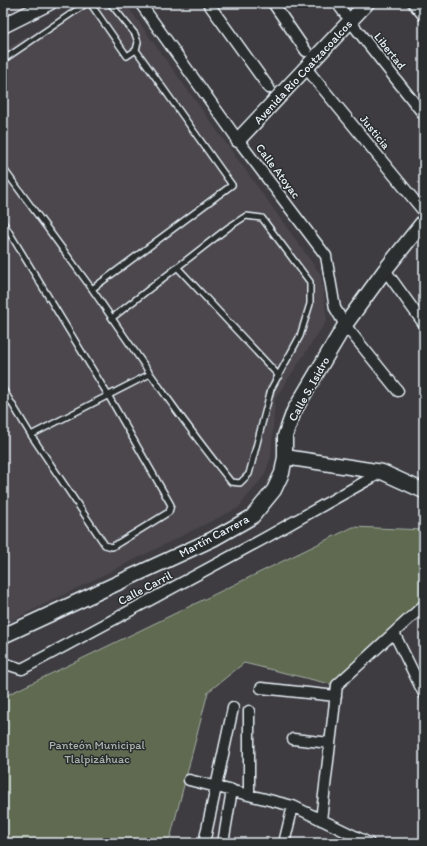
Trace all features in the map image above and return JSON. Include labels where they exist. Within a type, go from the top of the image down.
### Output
[{"type":"main road","points":[[3,26],[49,3]]},
{"type":"main road","name":"Avenida Río Coatzacoalcos","points":[[238,140],[306,68],[348,18],[367,3]]},
{"type":"main road","name":"Calle S. Isidro","points":[[285,457],[285,436],[294,411],[345,326],[385,270],[424,221]]},
{"type":"main road","points":[[285,457],[382,472],[424,492]]},
{"type":"main road","name":"Martín Carrera","points":[[3,636],[213,539],[252,517],[274,490],[282,473],[285,457]]},
{"type":"street","name":"Calle Atoyac","points":[[140,3],[238,140],[326,256],[335,308],[345,326],[398,391]]},
{"type":"street","points":[[208,3],[269,88]]},
{"type":"street","points":[[272,3],[306,51]]},
{"type":"street","name":"Libertad","points":[[337,3],[424,115]]},
{"type":"street","points":[[413,3],[424,16]]},
{"type":"street","name":"Justicia","points":[[306,68],[424,212]]},
{"type":"street","points":[[385,270],[424,324]]},
{"type":"street","name":"Calle Carril","points":[[3,663],[22,669],[265,538],[382,472]]},
{"type":"street","points":[[321,820],[337,685],[424,605]]},
{"type":"street","points":[[394,633],[421,684],[424,694]]},
{"type":"street","points":[[261,688],[336,696]]},
{"type":"street","points":[[204,843],[233,708]]},
{"type":"street","points":[[249,711],[249,795]]},
{"type":"street","points":[[293,739],[330,743]]},
{"type":"street","points":[[189,780],[293,806],[369,843]]},
{"type":"street","points":[[223,843],[232,790]]},
{"type":"street","points":[[284,843],[293,806]]},
{"type":"street","points":[[209,823],[226,827]]},
{"type":"lane","points":[[3,60],[88,3],[127,56],[136,50],[138,42],[135,34],[110,3]]},
{"type":"lane","points":[[92,289],[232,185],[136,50]]},
{"type":"lane","points":[[3,168],[92,289],[150,374],[200,442],[231,482],[240,483],[249,474],[272,389],[300,336],[310,304],[310,282],[262,218],[246,216],[229,227],[112,318]]},
{"type":"lane","points":[[3,222],[108,395],[171,505],[169,512],[112,547],[106,545],[31,435],[3,389]]},
{"type":"lane","points":[[177,267],[279,376]]},
{"type":"lane","points":[[31,435],[150,374]]},
{"type":"shaded area","points":[[85,3],[125,3],[321,275],[327,320],[275,399],[271,457],[264,476],[238,508],[3,625],[3,51]]},
{"type":"green space","name":"Panteón Municipal Tlalpizáhuac","points":[[353,527],[424,530],[424,598],[330,684],[244,663],[208,692],[169,843],[3,843],[3,697]]}]
